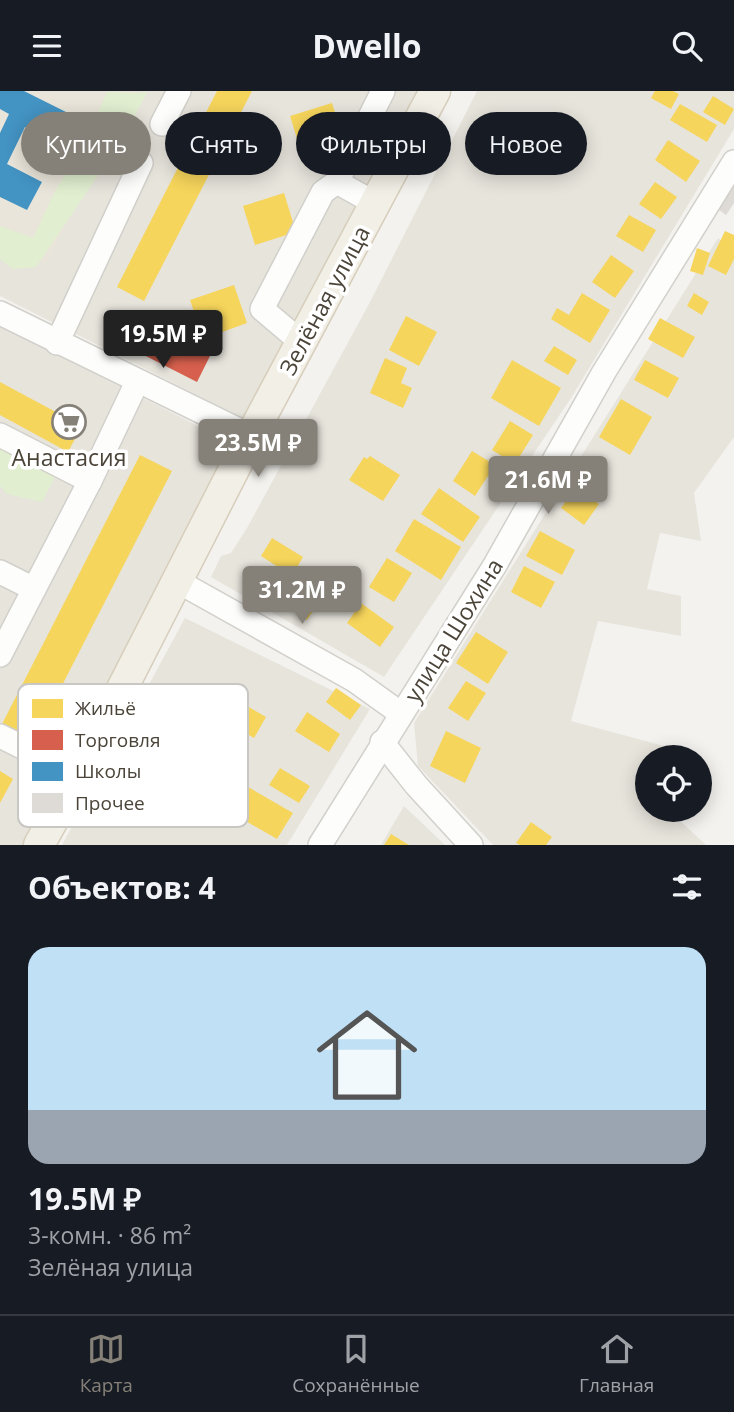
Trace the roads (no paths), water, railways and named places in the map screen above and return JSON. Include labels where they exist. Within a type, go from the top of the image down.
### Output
[{"type":"main road","name":"Зелёная улица","points":[[124,684],[251,436],[435,91]]},
{"type":"main road","name":"Зелёная улица","points":[[39,845],[49,827]]},
{"type":"street","points":[[162,124],[179,91]]},
{"type":"street","points":[[301,342],[262,309],[323,192],[337,182],[383,91]]},
{"type":"street","name":"улица Шохина","points":[[320,845],[400,713],[495,565],[604,372],[734,162]]},
{"type":"street","points":[[57,342],[135,175]]},
{"type":"street","points":[[337,182],[376,204]]},
{"type":"street","points":[[0,313],[251,436]]},
{"type":"street","points":[[0,655],[90,481],[137,382]]},
{"type":"street","points":[[0,435],[90,481]]},
{"type":"street","points":[[0,572],[34,589]]},
{"type":"street","points":[[177,581],[354,680],[400,713]]},
{"type":"street","points":[[0,736],[18,745]]},
{"type":"street","points":[[383,742],[416,785],[471,845]]},
{"type":"place","name":"Анастасия","points":[[69,422]]}]
